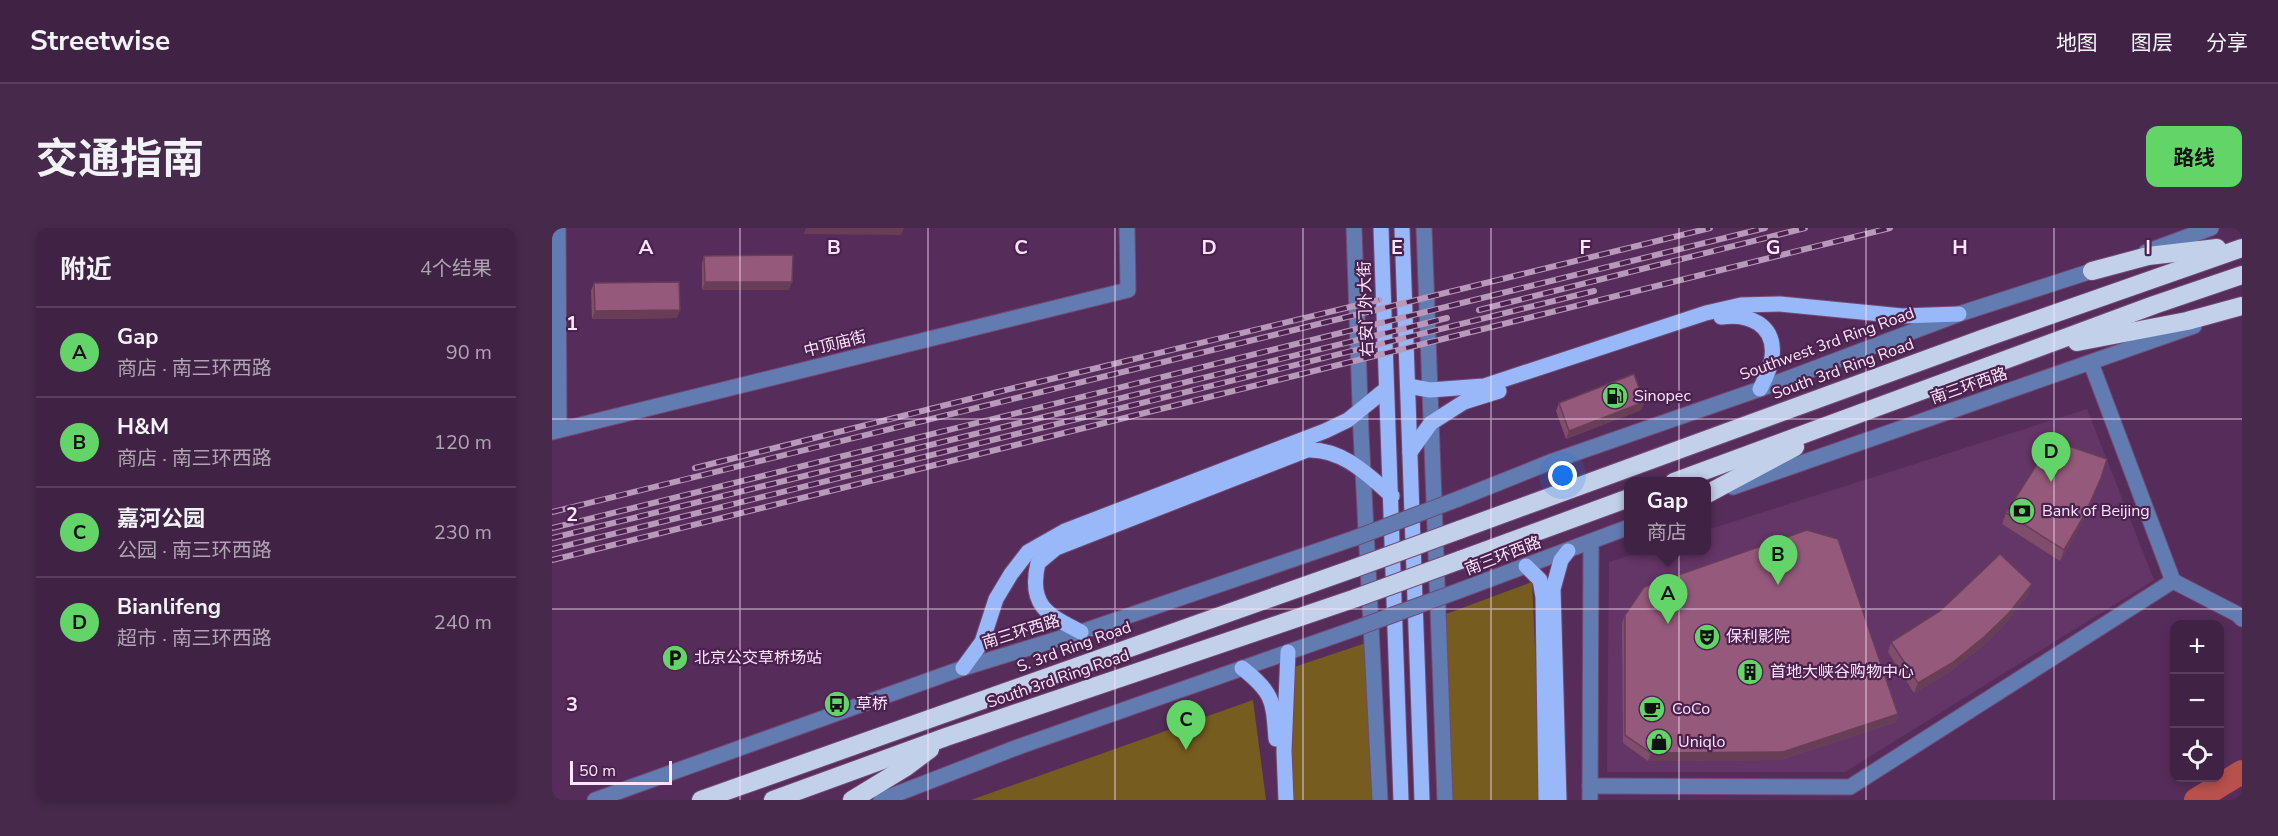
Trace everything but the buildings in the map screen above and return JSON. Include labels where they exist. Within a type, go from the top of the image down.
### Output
[{"type":"highway","points":[[2092,271],[2148,256],[2206,250],[2242,243]]},
{"type":"highway","name":"South 3rd Ring Road","points":[[1459,530],[1982,339],[2242,248]]},
{"type":"highway","points":[[1687,477],[2242,276]]},
{"type":"highway","points":[[1994,364],[2070,344],[2187,321],[2242,307]]},
{"type":"highway","points":[[1711,493],[1851,416]]},
{"type":"highway","name":"South 3rd Ring Road","points":[[773,800],[946,737],[1356,598],[1624,500]]},
{"type":"highway","name":"S. 3rd Ring Road","points":[[701,800],[1459,530]]},
{"type":"highway","points":[[852,800],[906,768],[946,737]]},
{"type":"main road","name":"右安门外大街","points":[[1381,228],[1401,800]]},
{"type":"main road","points":[[1402,228],[1422,800]]},
{"type":"main road","points":[[1408,386],[1430,390],[1484,386],[1706,313],[1741,306],[1780,304],[1902,316],[1959,314]]},
{"type":"main road","points":[[1410,452],[1431,423],[1464,402],[1704,320],[1730,316],[1750,318],[1761,324],[1772,343],[1772,358],[1760,389]]},
{"type":"main road","points":[[963,668],[982,642],[996,599],[1028,552],[1065,531],[1325,431],[1348,420],[1386,389]]},
{"type":"main road","points":[[1081,632],[1060,621],[1041,606],[1034,592],[1038,563],[1056,548],[1307,450],[1320,449],[1341,456],[1363,470],[1392,496]]},
{"type":"main road","points":[[1559,800],[1553,589],[1561,560],[1568,551]]},
{"type":"main road","points":[[1526,566],[1540,580],[1543,597],[1546,800]]},
{"type":"main road","points":[[1286,800],[1284,751],[1288,652]]},
{"type":"main road","points":[[1242,668],[1266,689],[1273,703],[1276,800]]},
{"type":"street","points":[[555,431],[558,228]]},
{"type":"street","name":"中顶庙街","points":[[555,431],[1128,290],[1127,228]]},
{"type":"street","points":[[1354,228],[1360,409],[1380,800]]},
{"type":"street","points":[[1425,228],[1445,800]]},
{"type":"street","name":"Southwest 3rd Ring Road","points":[[1458,498],[1553,461],[1760,389],[1959,314],[2092,271],[2211,228]]},
{"type":"street","name":"南三环西路","points":[[1711,494],[2091,363],[2242,307]]},
{"type":"street","points":[[2091,363],[2173,581],[2242,619]]},
{"type":"street","name":"南三环西路","points":[[595,800],[963,668],[1081,632],[1355,538],[1458,498]]},
{"type":"street","name":"南三环西路","points":[[880,800],[1018,747],[1357,628],[1624,529]]},
{"type":"street","points":[[1591,542],[1590,793],[1850,787],[2173,581]]},
{"type":"shaded area","points":[[2087,409],[2154,580],[1845,772],[1607,772],[1609,562],[1631,555],[1711,555],[1711,529]]},
{"type":"shaded area","points":[[1532,582],[1542,800],[1450,800],[1446,614]]},
{"type":"shaded area","points":[[1369,642],[1374,800],[1291,800],[1294,667]]},
{"type":"shaded area","points":[[1253,700],[1266,800],[971,800]]},
{"type":"waterway","points":[[2196,800],[2242,772]]},
{"type":"railway","points":[[552,512],[1710,228]]},
{"type":"railway","points":[[552,528],[1765,228]]},
{"type":"railway","points":[[1479,310],[1805,228]]},
{"type":"railway","points":[[552,560],[1890,228]]},
{"type":"railway","points":[[552,549],[1594,291]]},
{"type":"railway","points":[[695,468],[1379,300]]},
{"type":"railway","points":[[552,538],[1447,318]]},
{"type":"place","name":"Sinopec","points":[[1615,396]]},
{"type":"place","name":"Bianlifeng","points":[[2051,482]]},
{"type":"place","name":"Bank of Beijing","points":[[2022,511]]},
{"type":"place","name":"H&M","points":[[1778,585]]},
{"type":"place","name":"Gap","points":[[1668,624]]},
{"type":"place","name":"保利影院","points":[[1707,637]]},
{"type":"place","name":"北京公交草桥场站","points":[[675,658]]},
{"type":"place","name":"首地大峡谷购物中心","points":[[1750,672]]},
{"type":"place","name":"草桥","points":[[837,704]]},
{"type":"place","name":"CoCo","points":[[1652,709]]},
{"type":"place","name":"Uniqlo","points":[[1659,742]]},
{"type":"place","name":"嘉河公园","points":[[1186,750]]}]
